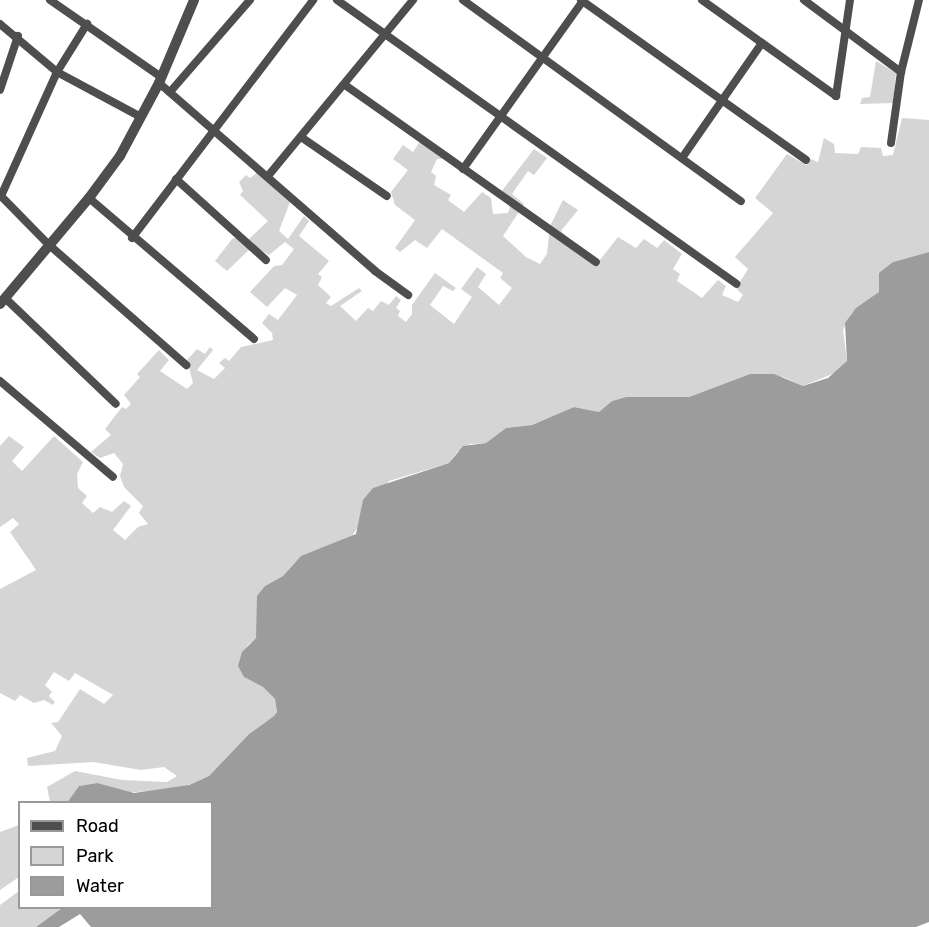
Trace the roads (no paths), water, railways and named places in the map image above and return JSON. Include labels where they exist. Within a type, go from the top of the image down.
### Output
[{"type":"street","points":[[50,0],[87,24],[160,80],[170,92],[375,271],[408,296]]},
{"type":"street","points":[[116,404],[3,301],[48,244],[89,198],[141,117],[160,80],[194,0]]},
{"type":"street","points":[[170,92],[250,0]]},
{"type":"street","points":[[132,238],[213,129],[314,0]]},
{"type":"street","points":[[337,0],[736,284]]},
{"type":"street","points":[[268,176],[387,35],[412,0]]},
{"type":"street","points":[[463,0],[741,201]]},
{"type":"street","points":[[702,0],[836,96],[850,0]]},
{"type":"street","points":[[804,0],[902,72]]},
{"type":"street","points":[[891,143],[902,72],[918,15],[919,0]]},
{"type":"street","points":[[464,169],[582,1],[806,160]]},
{"type":"street","points":[[918,15],[929,15]]},
{"type":"street","points":[[0,24],[18,36],[57,72],[141,117]]},
{"type":"street","points":[[87,24],[57,72],[1,195],[48,244],[186,365]]},
{"type":"street","points":[[0,90],[18,36]]},
{"type":"street","points":[[682,158],[762,43]]},
{"type":"street","points":[[345,85],[596,262]]},
{"type":"street","points":[[301,137],[387,196]]},
{"type":"street","points":[[176,179],[266,260]]},
{"type":"street","points":[[89,198],[132,238],[254,339]]},
{"type":"street","points":[[0,381],[113,477]]},
{"type":"water","points":[[929,252],[929,922],[916,927],[91,927],[80,914],[59,927],[36,927],[61,909],[213,909],[213,801],[69,801],[79,786],[97,783],[134,793],[189,785],[209,776],[249,734],[274,716],[277,712],[275,699],[263,687],[244,677],[238,666],[242,652],[256,638],[257,596],[265,586],[283,576],[301,556],[356,534],[363,500],[373,488],[449,463],[463,446],[486,443],[506,428],[532,425],[574,407],[599,412],[612,401],[626,397],[689,397],[750,374],[774,374],[803,386],[828,378],[847,361],[845,323],[856,308],[879,292],[879,273],[893,262]]}]
